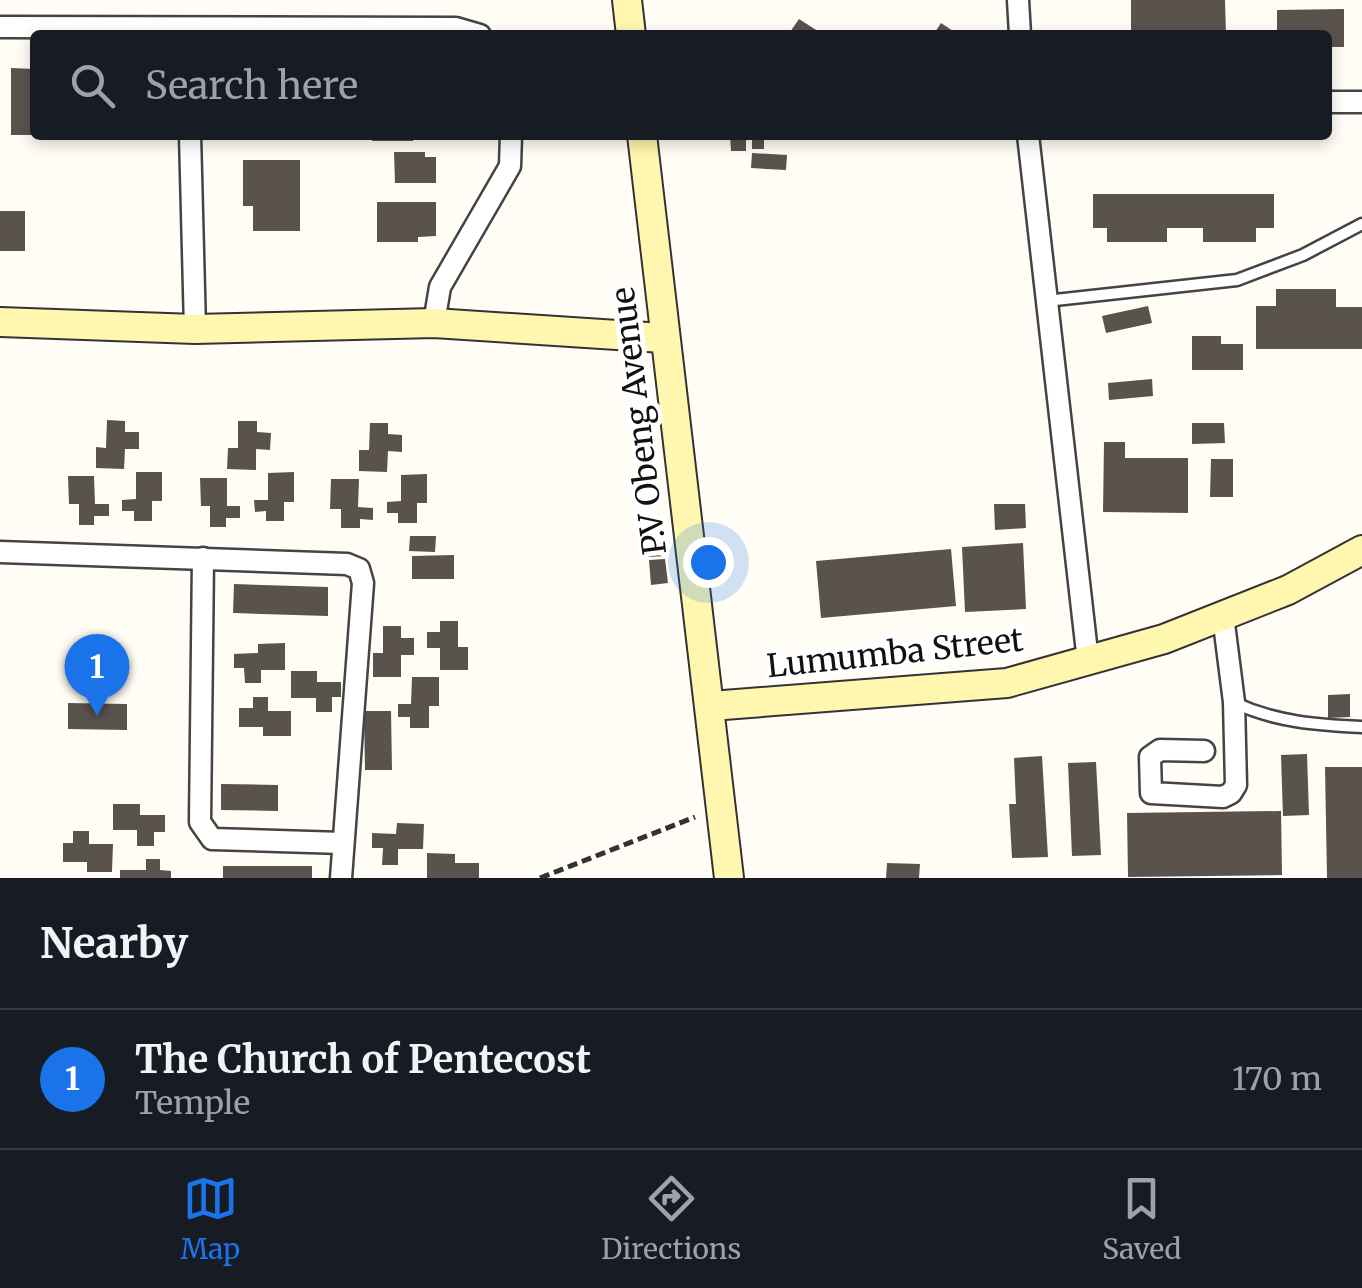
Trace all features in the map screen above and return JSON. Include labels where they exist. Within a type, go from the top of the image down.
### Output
[{"type":"main road","points":[[627,0],[630,30]]},
{"type":"main road","name":"P.V Obeng Avenue","points":[[643,140],[729,878]]},
{"type":"main road","points":[[0,322],[194,329],[434,324],[664,338]]},
{"type":"main road","name":"Lumumba Street","points":[[711,706],[1008,684],[1164,639],[1288,590],[1362,550]]},
{"type":"street","points":[[1018,0],[1020,30]]},
{"type":"street","points":[[0,27],[112,30]]},
{"type":"street","points":[[322,30],[463,30]]},
{"type":"street","points":[[1332,102],[1362,102]]},
{"type":"street","points":[[190,140],[194,329]]},
{"type":"street","points":[[434,324],[440,288],[510,166],[511,140]]},
{"type":"street","points":[[1029,140],[1088,661]]},
{"type":"street","points":[[0,552],[348,564],[359,569],[363,582],[342,878]]},
{"type":"street","points":[[204,558],[200,822],[212,839],[342,843]]},
{"type":"street","points":[[1204,751],[1154,753],[1150,757],[1150,793],[1223,797],[1236,785],[1234,702],[1223,616]]},
{"type":"lane","points":[[1046,301],[1238,280],[1303,255],[1362,224]]},
{"type":"lane","points":[[1234,702],[1262,716],[1314,725],[1362,727]]},
{"type":"path","points":[[540,878],[722,807]]},
{"type":"building","points":[[1131,0],[1225,0],[1226,30],[1131,30]]},
{"type":"building","points":[[1344,9],[1344,47],[1332,47],[1332,30],[1277,30],[1277,10]]},
{"type":"building","points":[[799,19],[816,30],[791,30]]},
{"type":"building","points":[[11,68],[30,69],[30,135],[11,135]]},
{"type":"building","points":[[730,140],[746,140],[746,151],[731,151]]},
{"type":"building","points":[[752,140],[764,140],[764,149],[752,149]]},
{"type":"building","points":[[394,152],[425,152],[425,157],[436,157],[436,183],[395,183]]},
{"type":"building","points":[[752,153],[787,155],[786,170],[751,168]]},
{"type":"building","points":[[243,160],[300,160],[300,231],[253,231],[253,206],[243,206]]},
{"type":"building","points":[[1093,194],[1274,194],[1274,228],[1256,228],[1256,242],[1203,242],[1203,228],[1167,228],[1167,242],[1107,242],[1107,228],[1093,228]]},
{"type":"building","points":[[377,202],[436,202],[436,236],[418,237],[418,242],[377,242]]},
{"type":"building","points":[[0,211],[25,211],[25,251],[0,251]]},
{"type":"building","points":[[1276,289],[1336,289],[1336,307],[1362,307],[1362,349],[1256,349],[1256,306],[1276,306]]},
{"type":"building","points":[[1148,306],[1152,323],[1106,333],[1102,316]]},
{"type":"building","points":[[1192,336],[1221,336],[1221,344],[1243,344],[1243,370],[1192,370]]},
{"type":"building","points":[[1152,379],[1153,396],[1109,400],[1108,383]]},
{"type":"building","points":[[107,420],[125,421],[125,432],[139,432],[139,449],[125,449],[124,469],[96,468],[96,447],[106,448]]},
{"type":"building","points":[[238,421],[257,421],[257,432],[271,433],[270,450],[256,449],[256,470],[227,469],[228,448],[238,448]]},
{"type":"building","points":[[370,423],[388,423],[388,434],[402,435],[402,452],[388,451],[387,472],[359,471],[359,450],[369,450]]},
{"type":"building","points":[[1192,423],[1224,423],[1225,443],[1192,444]]},
{"type":"building","points":[[1104,442],[1125,442],[1125,458],[1188,458],[1188,513],[1103,512]]},
{"type":"building","points":[[1211,459],[1233,459],[1233,497],[1210,497]]},
{"type":"building","points":[[136,472],[162,472],[162,501],[152,501],[152,521],[134,521],[134,511],[122,511],[122,500],[136,499]]},
{"type":"building","points":[[294,472],[294,502],[284,502],[284,521],[266,521],[266,511],[255,512],[254,500],[268,500],[268,473]]},
{"type":"building","points":[[427,474],[427,503],[417,503],[417,523],[398,523],[398,513],[387,513],[387,502],[401,501],[401,475]]},
{"type":"building","points":[[68,476],[94,476],[95,504],[109,504],[109,516],[94,516],[94,525],[79,525],[79,504],[69,504]]},
{"type":"building","points":[[200,478],[227,478],[227,506],[240,506],[240,518],[226,518],[226,527],[210,527],[210,506],[201,506]]},
{"type":"building","points":[[331,479],[359,479],[358,507],[373,508],[373,520],[360,519],[360,528],[341,528],[341,509],[330,509]]},
{"type":"building","points":[[994,504],[1025,504],[1026,528],[995,530]]},
{"type":"building","points":[[410,536],[436,536],[435,552],[409,551]]},
{"type":"building","points":[[647,541],[665,541],[666,556],[648,557]]},
{"type":"building","points":[[1023,543],[1026,609],[965,612],[962,547]]},
{"type":"building","points":[[951,549],[956,606],[821,618],[816,561]]},
{"type":"building","points":[[454,555],[454,579],[412,579],[412,556]]},
{"type":"building","points":[[665,559],[668,583],[651,585],[649,560]]},
{"type":"building","points":[[234,584],[328,587],[328,616],[233,613]]},
{"type":"building","points":[[440,621],[458,621],[458,647],[468,647],[468,670],[440,670],[440,648],[427,648],[427,632],[440,632]]},
{"type":"building","points":[[383,626],[401,626],[401,638],[414,638],[414,655],[401,655],[401,677],[373,677],[373,653],[383,653]]},
{"type":"building","points":[[285,643],[285,670],[261,670],[261,683],[245,683],[244,668],[234,668],[234,654],[258,653],[258,644]]},
{"type":"building","points":[[291,671],[317,671],[317,682],[341,682],[341,697],[332,697],[332,712],[316,712],[316,698],[291,698]]},
{"type":"building","points":[[412,677],[439,677],[439,706],[429,706],[429,728],[410,728],[410,717],[398,717],[398,704],[411,704]]},
{"type":"building","points":[[1350,694],[1350,717],[1328,718],[1328,695]]},
{"type":"building","points":[[253,697],[268,697],[268,711],[291,711],[291,736],[263,736],[263,727],[239,727],[239,708],[253,708]]},
{"type":"building","points":[[68,703],[127,704],[127,730],[68,729]]},
{"type":"building","points":[[364,711],[391,711],[392,770],[365,770]]},
{"type":"building","points":[[1307,754],[1309,815],[1283,816],[1281,755]]},
{"type":"building","points":[[1042,756],[1048,857],[1012,858],[1009,804],[1016,804],[1014,758]]},
{"type":"building","points":[[1096,762],[1101,855],[1072,856],[1068,763]]},
{"type":"building","points":[[1325,767],[1362,767],[1362,878],[1327,878]]},
{"type":"building","points":[[221,784],[278,785],[278,811],[221,810]]},
{"type":"building","points":[[113,804],[140,804],[140,815],[165,815],[165,832],[154,832],[154,846],[137,846],[137,830],[113,830]]},
{"type":"building","points":[[1281,811],[1282,875],[1128,877],[1127,813]]},
{"type":"building","points":[[397,823],[424,824],[423,849],[398,849],[398,865],[382,865],[383,848],[372,848],[372,833],[396,834]]},
{"type":"building","points":[[73,831],[89,831],[89,844],[113,844],[112,872],[87,872],[87,862],[63,862],[63,843],[73,843]]},
{"type":"building","points":[[427,853],[455,854],[455,863],[479,863],[479,878],[427,878]]},
{"type":"building","points":[[146,859],[160,859],[160,870],[171,871],[171,878],[120,878],[120,870],[146,870]]},
{"type":"building","points":[[887,863],[920,864],[919,878],[886,878]]},
{"type":"building","points":[[223,866],[312,866],[312,878],[223,878]]},
{"type":"place","name":"The Church of Pentecost","points":[[97,716]]}]
